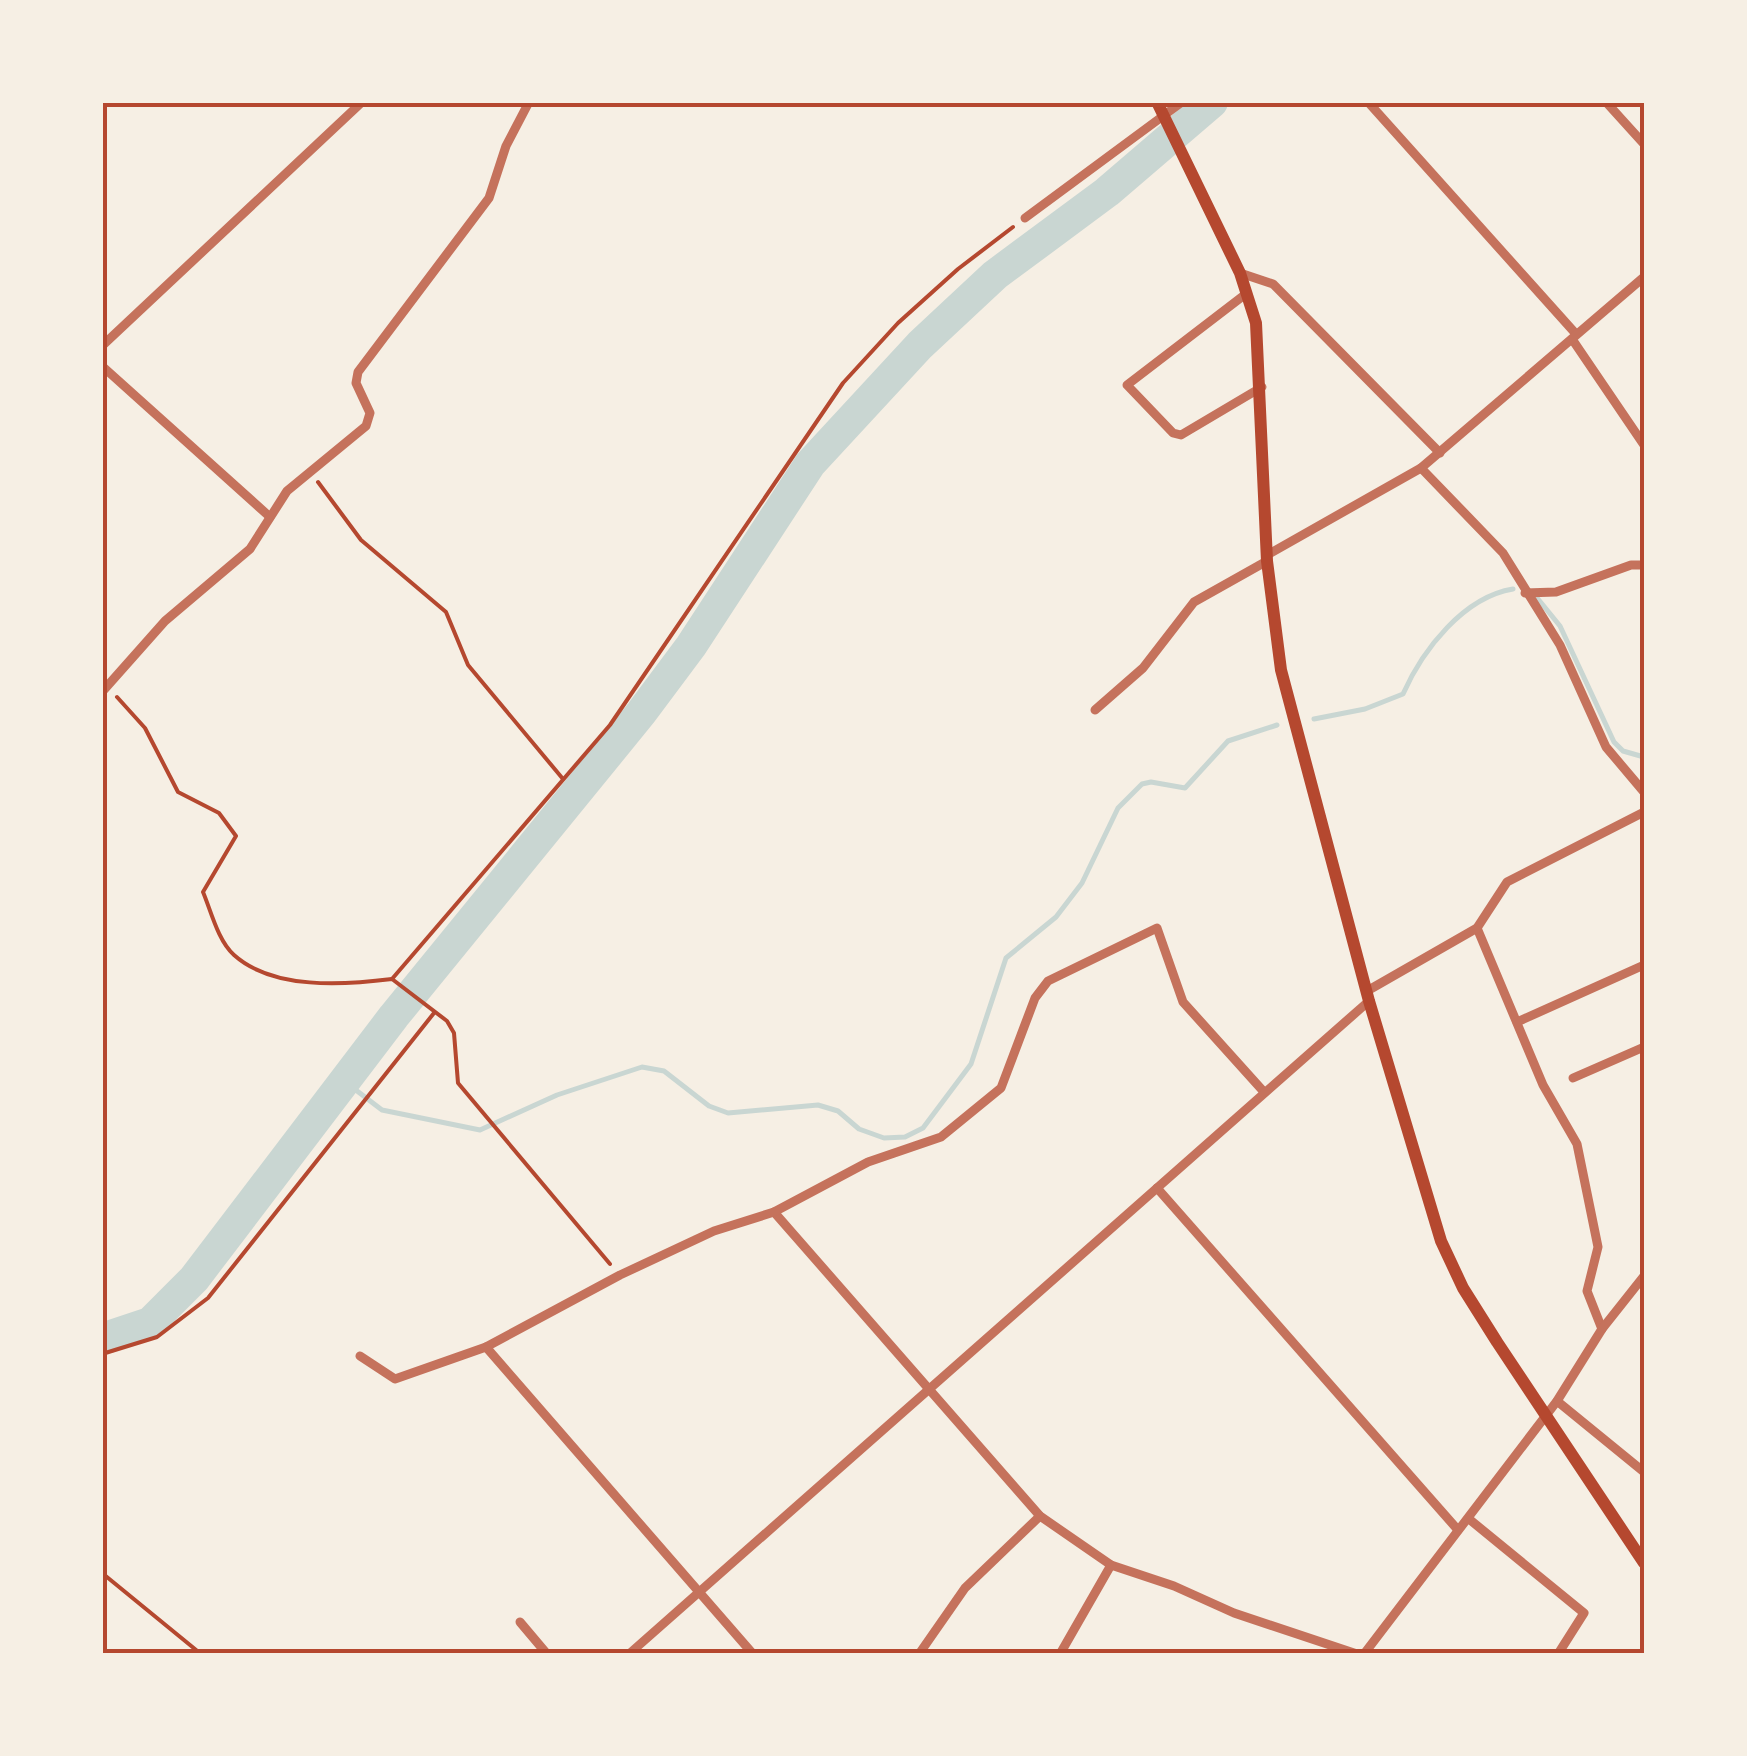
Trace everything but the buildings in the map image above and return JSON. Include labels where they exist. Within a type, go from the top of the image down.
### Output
[{"type":"main road","points":[[1162,112],[1240,274],[1256,323],[1262,387],[1267,558],[1280,670],[1368,996],[1441,1242],[1471,1301],[1644,1563]]},
{"type":"street","points":[[102,346],[362,102]]},
{"type":"street","points":[[105,690],[165,621],[250,549],[287,491],[366,426],[370,412],[356,383],[358,372],[489,198],[506,146],[529,102]]},
{"type":"street","points":[[1025,218],[1162,112],[1182,102]]},
{"type":"street","points":[[1368,102],[1574,336],[1644,445]]},
{"type":"street","points":[[1606,102],[1644,144]]},
{"type":"street","points":[[1240,274],[1274,284],[1440,453]]},
{"type":"street","points":[[1095,710],[1143,668],[1194,602],[1421,468],[1644,277]]},
{"type":"street","points":[[1247,293],[1127,385],[1173,434],[1181,435],[1262,387]]},
{"type":"street","points":[[102,366],[270,517]]},
{"type":"street","points":[[1421,468],[1503,553],[1560,645],[1606,746],[1644,792]]},
{"type":"street","points":[[1525,593],[1556,592],[1644,564]]},
{"type":"street","points":[[630,1654],[1368,996],[1477,928],[1508,882],[1644,812]]},
{"type":"street","points":[[360,1356],[394,1379],[486,1347],[620,1275],[714,1232],[774,1212],[868,1162],[941,1137],[1002,1088],[1035,998],[1048,981],[1157,928],[1183,1002],[1264,1092]]},
{"type":"street","points":[[1477,928],[1543,1085],[1578,1144],[1598,1247],[1587,1291],[1602,1328]]},
{"type":"street","points":[[1517,1022],[1644,965]]},
{"type":"street","points":[[1573,1078],[1644,1047]]},
{"type":"street","points":[[1156,1188],[1458,1530]]},
{"type":"street","points":[[774,1212],[1040,1516],[1111,1565],[1174,1586],[1234,1613],[1361,1654],[1469,1519],[1557,1401],[1602,1328],[1644,1276]]},
{"type":"street","points":[[486,1347],[753,1654]]},
{"type":"street","points":[[1557,1401],[1644,1472]]},
{"type":"street","points":[[919,1654],[965,1588],[1040,1516]]},
{"type":"street","points":[[1469,1519],[1584,1613],[1558,1654]]},
{"type":"street","points":[[1060,1654],[1111,1565]]},
{"type":"street","points":[[520,1622],[547,1654]]},
{"type":"path","points":[[105,690],[145,728],[178,792],[219,812],[236,836],[203,892],[233,954],[272,976],[346,985],[394,980],[610,725],[805,433],[843,383],[898,323],[958,268],[1025,218]]},
{"type":"path","points":[[310,472],[362,540],[446,612],[468,665],[563,780]]},
{"type":"path","points":[[394,980],[448,1021],[454,1034],[458,1084],[620,1275]]},
{"type":"path","points":[[102,1354],[157,1337],[208,1298],[238,1266],[434,1014]]},
{"type":"path","points":[[102,1573],[201,1654]]},
{"type":"waterway","points":[[102,1339],[150,1323],[194,1279],[394,1016],[641,713],[691,646],[810,464],[920,345],[995,275],[1107,192],[1212,102]]},
{"type":"waterway","points":[[1314,719],[1365,709],[1403,694],[1422,660],[1447,628],[1478,602],[1513,589]]},
{"type":"waterway","points":[[1538,599],[1560,626],[1614,742],[1623,751],[1644,757]]},
{"type":"waterway","points":[[344,1081],[382,1110],[480,1130],[557,1095],[642,1067],[664,1071],[709,1106],[728,1113],[818,1105],[838,1111],[859,1129],[884,1138],[905,1137],[923,1128],[971,1064],[1006,958],[1056,917],[1082,883],[1118,808],[1142,784],[1185,788],[1228,741],[1277,725]]}]
